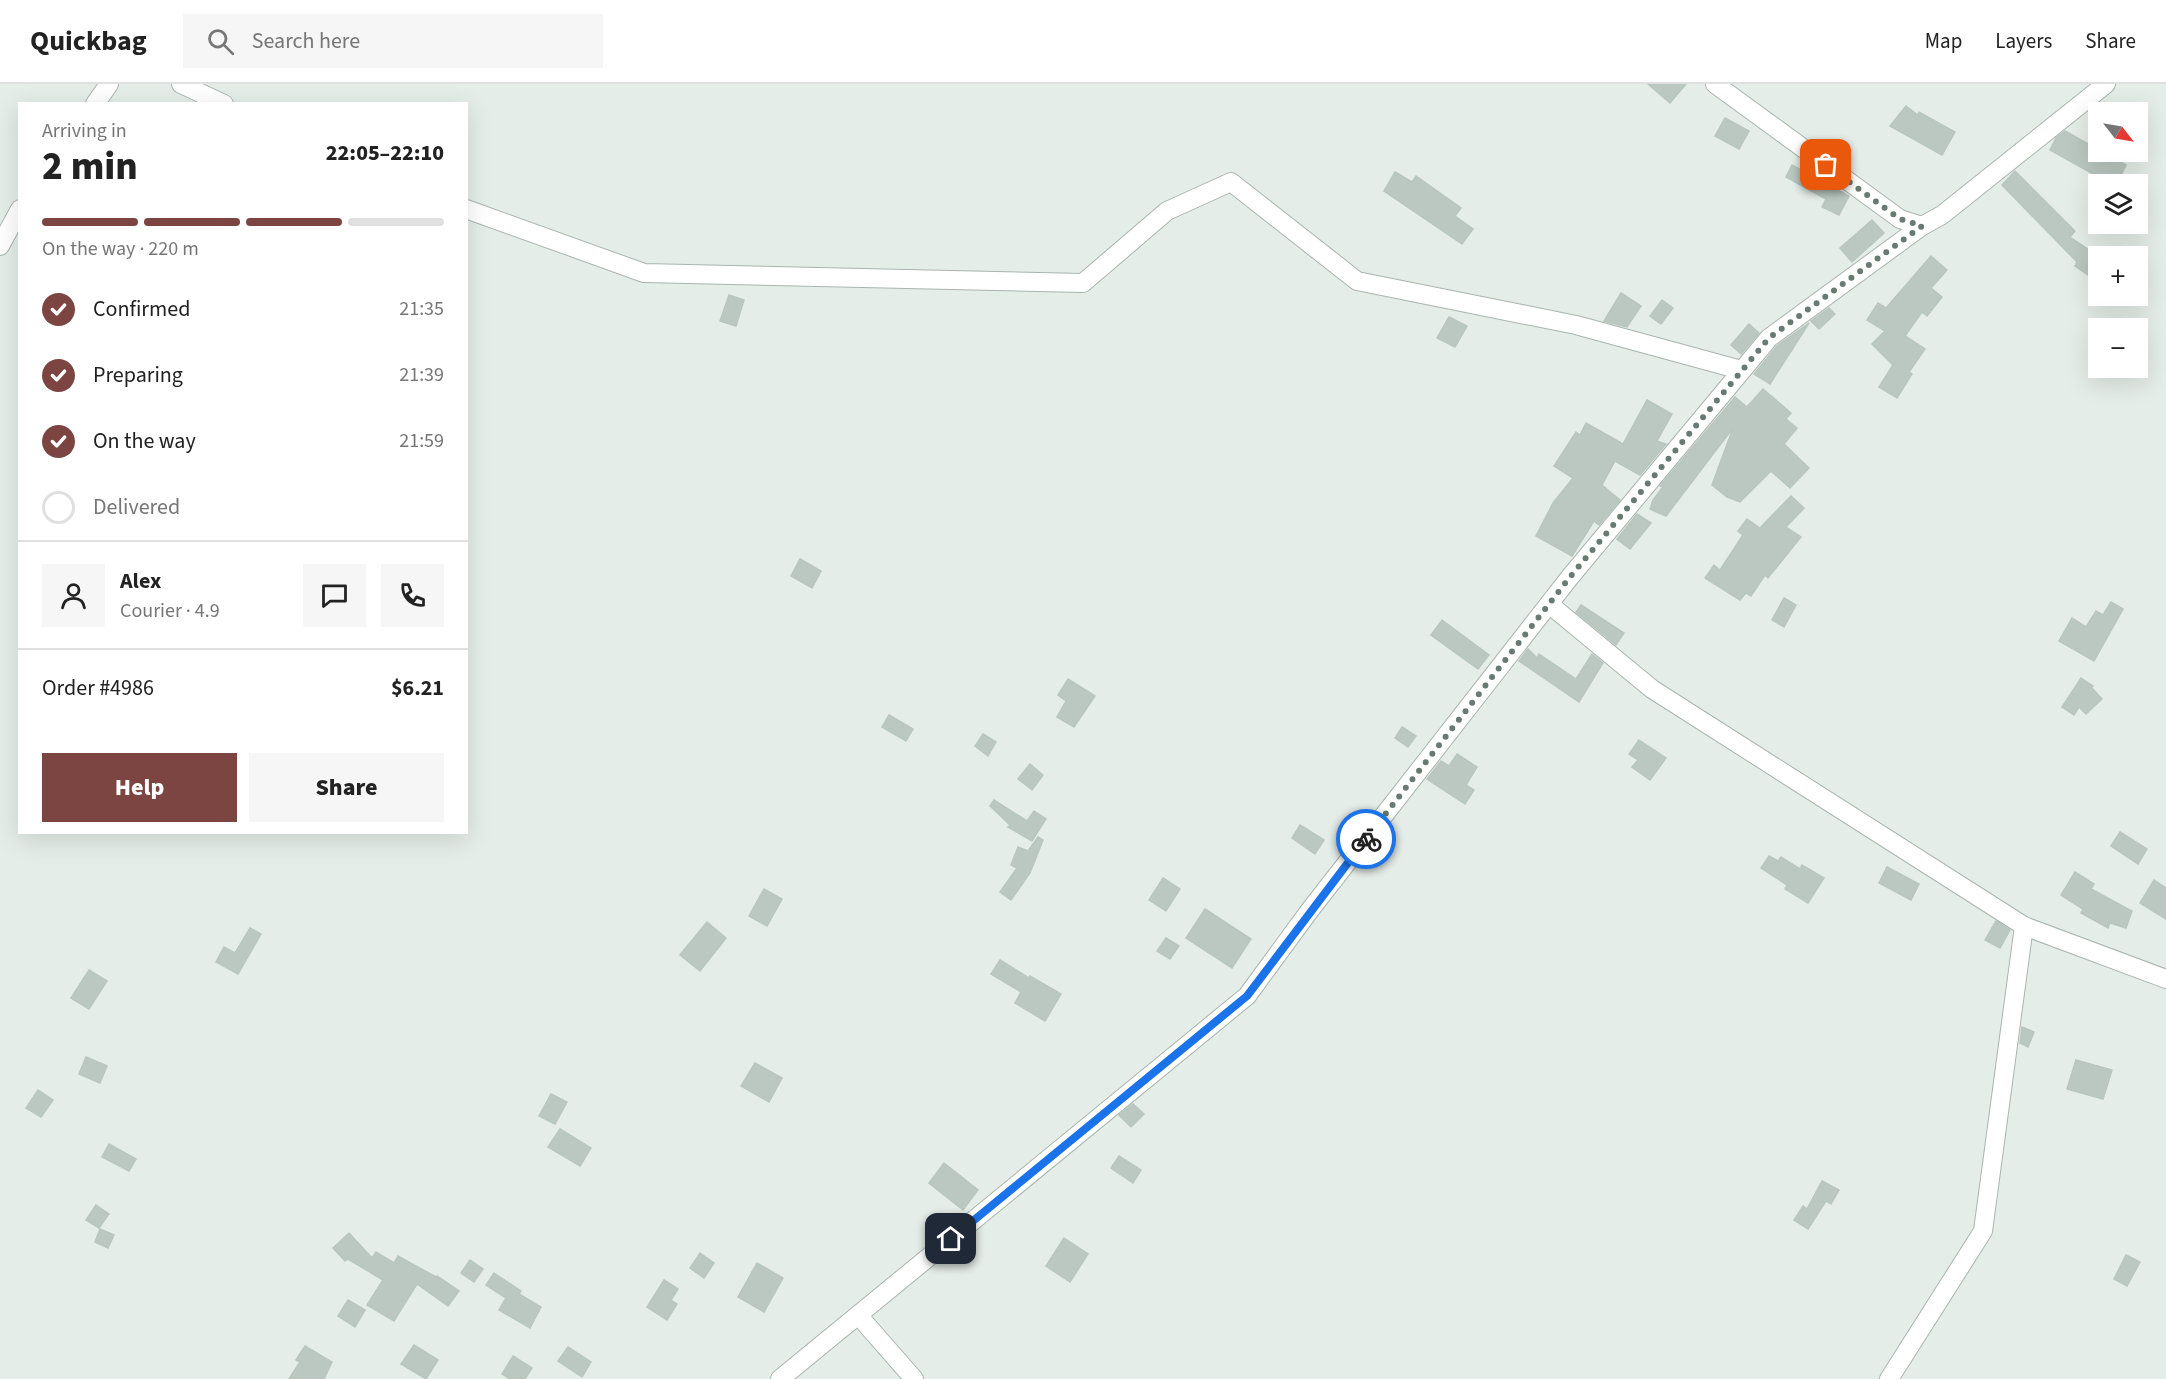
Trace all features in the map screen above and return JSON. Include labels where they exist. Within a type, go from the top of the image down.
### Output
[{"type":"street","points":[[96,102],[109,84]]},
{"type":"street","points":[[181,84],[220,102]]},
{"type":"street","points":[[1715,84],[1900,219],[1922,226]]},
{"type":"street","points":[[780,1379],[1247,996],[1310,910],[1549,604],[1769,338],[1922,226],[1942,215],[2106,84]]},
{"type":"street","points":[[468,209],[644,273],[1083,283],[1167,211],[1231,182],[1357,281],[1576,325],[1741,370]]},
{"type":"street","points":[[0,246],[18,213]]},
{"type":"street","points":[[1549,604],[1652,689],[2024,926],[2166,979]]},
{"type":"street","points":[[1889,1379],[1983,1232],[2024,926]]},
{"type":"street","points":[[858,1315],[914,1379]]},
{"type":"building","points":[[1648,84],[1686,84],[1670,103]]},
{"type":"building","points":[[1906,106],[1918,115],[1919,112],[1955,132],[1942,155],[1890,126]]},
{"type":"building","points":[[1725,118],[1749,131],[1739,149],[1715,136]]},
{"type":"building","points":[[2065,131],[2088,144],[2088,162],[2121,162],[2126,165],[2121,174],[2093,174],[2050,150],[2056,138]]},
{"type":"building","points":[[1792,165],[1849,196],[1839,215],[1822,207],[1826,199],[1786,177]]},
{"type":"building","points":[[2015,171],[2075,231],[2070,237],[2088,249],[2088,275],[2075,266],[2077,262],[2002,185]]},
{"type":"building","points":[[1395,172],[1412,182],[1416,176],[1461,208],[1455,216],[1473,229],[1462,244],[1384,191]]},
{"type":"building","points":[[1872,220],[1884,233],[1852,262],[1840,248]]},
{"type":"building","points":[[1931,256],[1947,270],[1931,288],[1942,297],[1927,316],[1922,312],[1905,336],[1925,349],[1909,372],[1912,374],[1897,398],[1879,387],[1893,365],[1872,344],[1885,331],[1867,320],[1878,303],[1886,308]]},
{"type":"building","points":[[1621,293],[1641,306],[1627,327],[1604,321]]},
{"type":"building","points":[[729,295],[744,300],[736,326],[720,321]]},
{"type":"building","points":[[1662,300],[1673,308],[1661,324],[1650,316]]},
{"type":"building","points":[[1829,308],[1835,314],[1819,329],[1811,321]]},
{"type":"building","points":[[1449,317],[1467,326],[1455,347],[1437,338]]},
{"type":"building","points":[[1809,323],[1770,384],[1754,374],[1777,346]]},
{"type":"building","points":[[1749,324],[1759,333],[1741,354],[1731,345]]},
{"type":"building","points":[[1763,389],[1791,413],[1786,419],[1797,428],[1784,444],[1809,468],[1790,488],[1771,471],[1740,502],[1727,497],[1712,485],[1733,428],[1666,516],[1650,509],[1653,500],[1663,487],[1660,486],[1735,397],[1747,407]]},
{"type":"building","points":[[1647,400],[1672,414],[1657,441],[1666,444],[1640,475],[1615,461],[1602,485],[1620,500],[1599,525],[1594,521],[1572,556],[1536,536],[1553,503],[1573,478],[1554,466],[1576,432],[1580,435],[1586,423],[1623,444]]},
{"type":"building","points":[[1791,496],[1804,508],[1786,527],[1801,537],[1768,578],[1765,575],[1751,596],[1746,593],[1740,600],[1705,578],[1714,565],[1720,570],[1743,535],[1738,531],[1747,519],[1760,528]]},
{"type":"building","points":[[1637,514],[1651,523],[1630,549],[1617,539]]},
{"type":"building","points":[[800,559],[821,571],[812,588],[791,576]]},
{"type":"building","points":[[1784,598],[1796,605],[1784,627],[1772,620]]},
{"type":"building","points":[[2111,602],[2123,609],[2094,661],[2059,641],[2072,618],[2086,627],[2096,611],[2103,615]]},
{"type":"building","points":[[1581,605],[1624,633],[1616,645],[1576,612]]},
{"type":"building","points":[[1442,620],[1489,655],[1478,669],[1431,635]]},
{"type":"building","points":[[1528,649],[1537,658],[1539,654],[1576,679],[1592,654],[1603,663],[1579,702],[1519,661]]},
{"type":"building","points":[[2081,678],[2093,686],[2092,688],[2102,699],[2086,714],[2079,707],[2074,715],[2062,707]]},
{"type":"building","points":[[1068,679],[1095,696],[1074,727],[1057,717],[1066,701],[1058,695]]},
{"type":"building","points":[[889,715],[913,729],[906,741],[882,727]]},
{"type":"building","points":[[1402,727],[1416,736],[1408,747],[1395,738]]},
{"type":"building","points":[[983,734],[996,742],[988,756],[975,746]]},
{"type":"building","points":[[1639,740],[1666,758],[1650,780],[1632,767],[1638,760],[1629,754]]},
{"type":"building","points":[[1457,754],[1477,767],[1466,785],[1474,790],[1465,804],[1427,779],[1441,761],[1449,766]]},
{"type":"building","points":[[1030,764],[1043,775],[1032,790],[1018,779]]},
{"type":"building","points":[[994,800],[1027,821],[1034,811],[1046,819],[1032,841],[1008,827],[1010,825],[990,806]]},
{"type":"building","points":[[1300,825],[1324,840],[1315,854],[1292,838]]},
{"type":"building","points":[[2120,832],[2147,849],[2138,864],[2111,846]]},
{"type":"building","points":[[1038,837],[1043,840],[1030,873],[1011,900],[1000,892],[1017,868],[1011,865],[1018,847],[1028,851]]},
{"type":"building","points":[[1769,856],[1778,861],[1781,857],[1800,869],[1802,865],[1824,878],[1808,903],[1785,889],[1787,885],[1761,868]]},
{"type":"building","points":[[1887,867],[1919,884],[1911,900],[1879,883]]},
{"type":"building","points":[[2075,872],[2094,884],[2091,889],[2132,911],[2126,928],[2110,923],[2108,928],[2081,913],[2083,909],[2061,895]]},
{"type":"building","points":[[1163,878],[1180,889],[1166,911],[1149,900]]},
{"type":"building","points":[[2154,880],[2166,888],[2166,919],[2140,903]]},
{"type":"building","points":[[764,889],[782,899],[767,926],[749,916]]},
{"type":"building","points":[[1205,909],[1251,939],[1232,968],[1186,938]]},
{"type":"building","points":[[1996,921],[2010,930],[2000,948],[1985,940]]},
{"type":"building","points":[[707,922],[726,938],[700,971],[680,955]]},
{"type":"building","points":[[250,928],[261,934],[238,974],[216,962],[224,947],[235,953]]},
{"type":"building","points":[[1166,938],[1179,946],[1170,959],[1157,951]]},
{"type":"building","points":[[1000,960],[1061,994],[1045,1021],[1015,1003],[1021,992],[991,974]]},
{"type":"building","points":[[89,970],[107,981],[89,1009],[71,998]]},
{"type":"building","points":[[2022,1027],[2034,1032],[2028,1047],[2020,1043]]},
{"type":"building","points":[[86,1057],[107,1066],[100,1083],[79,1074]]},
{"type":"building","points":[[2076,1060],[2112,1070],[2103,1099],[2067,1089]]},
{"type":"building","points":[[755,1063],[782,1078],[769,1102],[741,1086]]},
{"type":"building","points":[[38,1090],[53,1100],[41,1117],[26,1108]]},
{"type":"building","points":[[551,1094],[567,1102],[555,1124],[539,1116]]},
{"type":"building","points":[[1133,1104],[1144,1114],[1131,1127],[1119,1115]]},
{"type":"building","points":[[560,1129],[591,1148],[580,1166],[548,1147]]},
{"type":"building","points":[[109,1144],[136,1159],[129,1171],[102,1157]]},
{"type":"building","points":[[1119,1156],[1141,1170],[1133,1183],[1111,1168]]},
{"type":"building","points":[[944,1163],[978,1190],[963,1210],[929,1183]]},
{"type":"building","points":[[1822,1181],[1839,1190],[1831,1204],[1826,1201],[1808,1229],[1794,1220],[1803,1206],[1807,1209]]},
{"type":"building","points":[[96,1205],[109,1214],[99,1228],[86,1220]]},
{"type":"building","points":[[100,1229],[114,1235],[108,1248],[95,1242]]},
{"type":"building","points":[[349,1233],[372,1258],[376,1252],[394,1263],[398,1256],[437,1276],[459,1291],[448,1306],[417,1284],[394,1321],[367,1305],[383,1280],[348,1259],[345,1261],[333,1248]]},
{"type":"building","points":[[1064,1238],[1088,1254],[1070,1282],[1046,1266]]},
{"type":"building","points":[[700,1253],[714,1263],[704,1278],[690,1268]]},
{"type":"building","points":[[2126,1255],[2140,1262],[2127,1286],[2114,1279]]},
{"type":"building","points":[[470,1260],[483,1269],[474,1282],[461,1273]]},
{"type":"building","points":[[757,1263],[783,1278],[764,1312],[738,1297]]},
{"type":"building","points":[[494,1273],[521,1291],[519,1294],[541,1307],[530,1328],[499,1310],[506,1298],[486,1285]]},
{"type":"building","points":[[664,1280],[678,1289],[671,1300],[677,1304],[667,1320],[647,1307]]},
{"type":"building","points":[[348,1300],[365,1310],[355,1327],[338,1316]]},
{"type":"building","points":[[414,1345],[438,1360],[426,1379],[401,1364]]},
{"type":"building","points":[[305,1346],[332,1362],[324,1379],[289,1379],[300,1362],[296,1360]]},
{"type":"building","points":[[568,1347],[591,1362],[582,1377],[558,1361]]},
{"type":"building","points":[[513,1356],[532,1368],[525,1379],[510,1379],[502,1374]]},
{"type":"way so far","points":[[1366,839],[1570,577],[1769,338],[1922,226],[1900,219],[1826,165]]},
{"type":"route","points":[[951,1239],[1247,996],[1366,839]]}]
